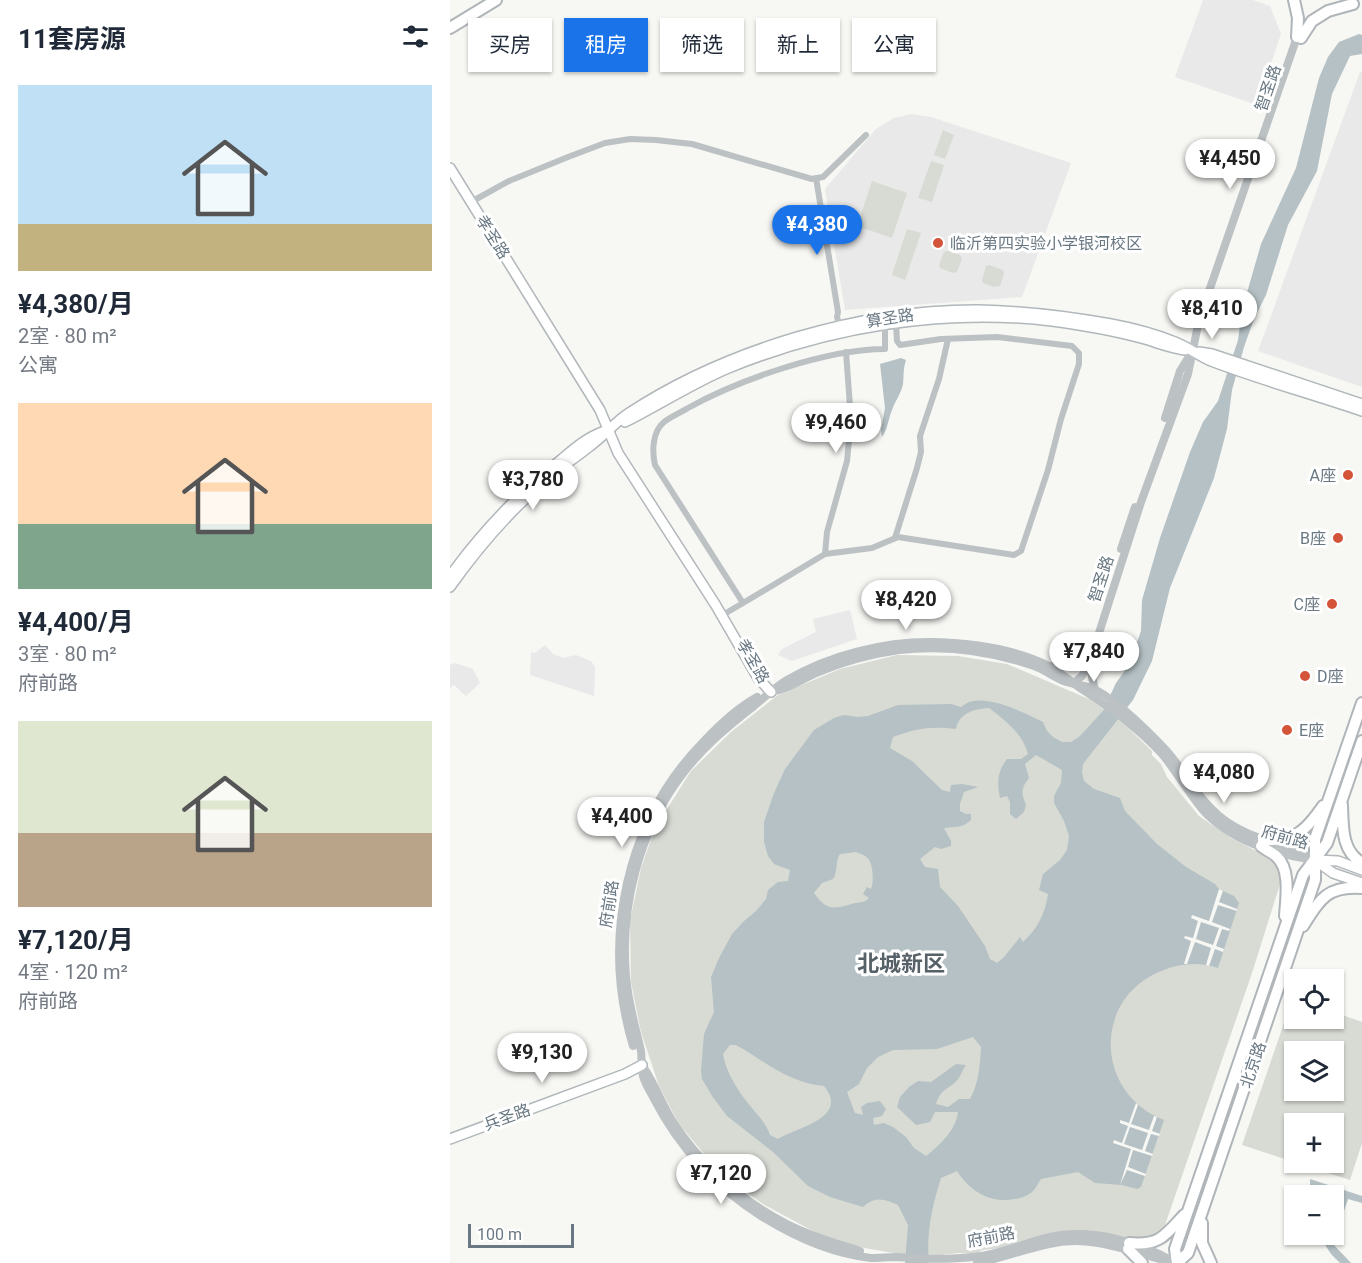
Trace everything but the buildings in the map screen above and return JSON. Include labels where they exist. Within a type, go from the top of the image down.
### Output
[{"type":"main road","points":[[450,19],[483,0]]},
{"type":"main road","points":[[450,28],[496,0]]},
{"type":"main road","points":[[1294,0],[1299,38]]},
{"type":"main road","points":[[1341,0],[1358,6]]},
{"type":"main road","points":[[1299,38],[1311,21],[1329,11],[1358,6]]},
{"type":"main road","name":"孝圣路","points":[[450,168],[600,410],[618,453],[715,604],[758,678],[771,692]]},
{"type":"main road","name":"孝圣路","points":[[450,177],[607,430],[726,613],[771,692]]},
{"type":"main road","name":"算圣路","points":[[450,587],[479,548],[513,512],[553,474],[594,444],[607,430],[628,414],[654,398],[716,367],[773,346],[840,327],[923,313],[977,310],[1053,315],[1112,324],[1175,342],[1192,351]]},
{"type":"main road","name":"算圣路","points":[[450,576],[474,544],[508,507],[549,469],[589,437],[727,369],[811,341],[896,323],[977,317],[1052,321],[1111,331],[1224,361],[1362,411]]},
{"type":"main road","name":"算圣路","points":[[1245,369],[1362,404]]},
{"type":"main road","name":"北京路","points":[[1177,1263],[1188,1253],[1315,880],[1315,839],[1362,703]]},
{"type":"main road","name":"北京路","points":[[1177,1263],[1175,1249],[1303,875],[1327,843],[1362,741]]},
{"type":"main road","points":[[1262,843],[1282,841],[1299,833],[1311,824],[1330,796]]},
{"type":"main road","points":[[1342,799],[1346,846],[1355,860],[1362,864]]},
{"type":"main road","points":[[1262,843],[1279,859],[1284,870],[1287,895],[1282,936]]},
{"type":"main road","points":[[1315,861],[1338,861],[1362,870]]},
{"type":"main road","points":[[1315,861],[1334,873],[1362,883]]},
{"type":"main road","points":[[1295,939],[1314,909],[1332,891],[1347,887],[1362,888]]},
{"type":"main road","name":"兵圣路","points":[[450,1132],[608,1073],[642,1065]]},
{"type":"main road","name":"兵圣路","points":[[450,1139],[625,1074],[642,1065]]},
{"type":"main road","points":[[1129,1246],[1147,1245],[1159,1241],[1188,1210]]},
{"type":"main road","points":[[1202,1214],[1202,1244],[1211,1263]]},
{"type":"main road","points":[[1129,1246],[1143,1263]]},
{"type":"street","name":"智圣路","points":[[1074,683],[1083,676],[1089,662],[1141,502],[1188,374],[1192,351],[1299,38]]},
{"type":"street","points":[[471,202],[509,181],[606,143],[630,139],[692,144],[812,179],[823,177],[866,135]]},
{"type":"street","points":[[816,178],[840,327]]},
{"type":"street","points":[[726,613],[825,554],[872,548],[898,537],[1014,555],[1021,551],[1048,470],[1061,419],[1079,364],[1079,353],[1072,346],[997,337],[948,339],[900,345],[897,341],[896,323]]},
{"type":"street","points":[[743,603],[655,465],[652,453],[662,423],[707,397],[771,372],[846,352],[885,349],[885,325]]},
{"type":"street","points":[[895,538],[917,468],[921,452],[920,436],[939,379],[948,339]]},
{"type":"street","name":"智圣路","points":[[1074,683],[1090,647],[1180,371],[1192,351]]},
{"type":"street","points":[[825,554],[827,532],[847,461],[851,420],[846,352]]},
{"type":"street","name":"府前路","points":[[771,692],[790,678],[832,661],[861,652],[908,644],[950,643],[983,647],[1022,656],[1050,666],[1074,683]]},
{"type":"street","points":[[1050,666],[1062,666],[1077,659],[1090,647]]},
{"type":"street","name":"府前路","points":[[889,1263],[876,1261],[864,1252],[788,1225],[730,1187],[697,1152],[675,1124],[635,1052],[627,1023],[620,974],[621,913],[635,849],[664,790],[685,761],[719,726],[754,698],[782,690],[816,673],[854,659],[928,648],[959,650],[1001,657],[1036,667],[1097,693],[1143,732],[1204,812],[1229,831],[1292,857],[1315,861]]},
{"type":"street","points":[[1089,662],[1091,679],[1097,693]]},
{"type":"street","name":"府前路","points":[[876,1261],[898,1257],[946,1259],[976,1257],[1048,1238],[1085,1235],[1158,1252],[1177,1263]]},
{"type":"street","name":"府前路","points":[[977,1263],[1062,1242],[1085,1241],[1129,1246]]},
{"type":"shaded area","points":[[1203,0],[1253,0],[1270,6],[1281,34],[1257,105],[1175,77]]},
{"type":"shaded area","points":[[1359,34],[1362,35],[1362,54],[1350,56],[1332,94],[1317,171],[1288,225],[1266,295],[1244,347],[1232,390],[1227,429],[1214,478],[1170,588],[1152,661],[1133,700],[1083,764],[1084,781],[1094,789],[1120,798],[1125,811],[1157,844],[1186,867],[1234,896],[1239,903],[1218,968],[1191,964],[1164,970],[1140,983],[1124,1001],[1114,1022],[1111,1045],[1114,1068],[1124,1089],[1141,1107],[1164,1120],[1141,1187],[1137,1189],[1122,1185],[1095,1183],[1078,1172],[1041,1179],[1029,1194],[1015,1199],[997,1200],[974,1190],[957,1171],[941,1178],[930,1220],[929,1263],[905,1263],[908,1225],[898,1205],[876,1200],[863,1207],[830,1197],[808,1186],[773,1152],[727,1116],[702,1079],[704,1034],[714,1012],[711,977],[719,958],[732,934],[766,899],[768,890],[778,882],[788,881],[790,870],[774,864],[768,856],[764,842],[764,822],[774,793],[785,769],[814,730],[844,715],[868,716],[898,705],[951,704],[961,707],[970,702],[991,702],[1028,714],[1043,722],[1053,737],[1062,742],[1071,742],[1080,736],[1103,711],[1116,683],[1129,665],[1141,631],[1142,600],[1160,538],[1190,452],[1203,422],[1218,401],[1238,340],[1242,310],[1261,244],[1296,168],[1319,78],[1328,57],[1339,42]],"holes":[[[989,708],[1013,728],[1026,747],[1028,754],[1021,759],[1007,759],[998,782],[1000,798],[1007,796],[1010,802],[1010,814],[1016,819],[1024,812],[1026,805],[1023,791],[1029,778],[1025,764],[1036,755],[1062,770],[1061,783],[1054,796],[1054,803],[1069,836],[1067,850],[1060,860],[1043,874],[1039,890],[1048,894],[1040,920],[1023,942],[1020,937],[997,963],[990,959],[985,946],[958,906],[940,887],[938,869],[925,867],[920,859],[935,847],[941,849],[951,846],[951,841],[944,828],[961,826],[971,820],[971,814],[960,811],[960,804],[964,792],[978,787],[962,784],[951,785],[950,792],[942,790],[912,761],[890,748],[893,737],[909,732],[924,728],[956,729],[960,719],[973,711]],[[856,852],[869,860],[873,882],[871,889],[867,887],[863,894],[869,898],[866,901],[833,907],[824,904],[814,893],[822,883],[833,879],[840,854]],[[973,1037],[981,1047],[977,1080],[970,1099],[959,1099],[948,1107],[936,1104],[943,1091],[955,1082],[966,1065],[956,1064],[931,1082],[918,1081],[900,1097],[897,1107],[916,1125],[930,1122],[935,1112],[958,1112],[951,1131],[926,1156],[914,1148],[906,1137],[893,1127],[884,1123],[874,1125],[873,1118],[882,1116],[886,1109],[880,1101],[867,1103],[861,1107],[863,1115],[855,1113],[847,1092],[859,1084],[867,1068],[878,1057],[893,1050],[937,1049]],[[730,1045],[736,1045],[789,1076],[824,1086],[830,1097],[830,1106],[826,1114],[778,1139],[770,1135],[738,1089],[730,1075],[723,1054]]]},
{"type":"shaded area","points":[[1360,72],[1362,73],[1362,387],[1258,351]]},
{"type":"shaded area","name":"临沂第四实验小学银河校区","points":[[912,114],[931,117],[1071,163],[1022,297],[845,310],[825,189],[876,129],[894,118]]},
{"type":"shaded area","points":[[943,130],[954,135],[945,159],[934,155]]},
{"type":"shaded area","points":[[931,161],[944,165],[932,202],[918,198]]},
{"type":"shaded area","points":[[872,181],[907,193],[892,238],[857,226]]},
{"type":"shaded area","points":[[907,229],[921,233],[905,280],[892,275]]},
{"type":"shaded area","points":[[944,252],[960,255],[962,259],[957,272],[953,273],[940,268]]},
{"type":"shaded area","points":[[986,266],[1003,270],[1000,286],[994,287],[983,283]]},
{"type":"shaded area","points":[[901,358],[906,360],[903,384],[882,437],[885,408],[880,364]]},
{"type":"shaded area","points":[[850,610],[857,639],[792,661],[778,655],[782,649],[816,632],[813,619]]},
{"type":"shaded area","points":[[545,645],[553,654],[563,658],[576,655],[591,661],[595,667],[594,696],[530,675],[531,652],[535,653]]},
{"type":"shaded area","points":[[897,655],[958,656],[1007,664],[1091,700],[1126,726],[1152,751],[1152,755],[1161,764],[1167,777],[1199,816],[1231,838],[1268,857],[1277,867],[1281,881],[1252,973],[1164,1228],[1150,1239],[1001,1248],[983,1250],[975,1254],[941,1255],[899,1254],[853,1246],[822,1236],[763,1204],[721,1174],[679,1124],[659,1086],[641,1032],[631,982],[630,921],[641,868],[655,828],[691,771],[731,732],[778,695],[840,669]]},
{"type":"shaded area","points":[[455,663],[473,669],[480,683],[466,696],[454,685],[450,688],[450,665]]},
{"type":"shaded area","points":[[1344,1016],[1362,1022],[1362,1143],[1350,1180],[1328,1173],[1344,1173],[1344,1113],[1284,1113],[1284,1159],[1242,1145],[1284,1023],[1284,1029],[1344,1029]]},
{"type":"shaded area","points":[[1310,1179],[1328,1185],[1310,1185]]},
{"type":"shaded area","points":[[1344,1190],[1362,1196],[1362,1203],[1348,1199],[1344,1211]]},
{"type":"shaded area","points":[[1325,1245],[1334,1245],[1351,1263],[1340,1263]]},
{"type":"pier","points":[[1219,889],[1223,891],[1219,902],[1237,909],[1237,911],[1218,905],[1212,922],[1230,929],[1229,931],[1222,929],[1216,946],[1224,949],[1223,952],[1215,949],[1209,966],[1206,965],[1211,948],[1195,942],[1187,964],[1184,964],[1191,941],[1184,938],[1185,936],[1193,938],[1198,921],[1191,918],[1192,915],[1209,921]],"holes":[[[1201,922],[1219,928],[1213,945],[1196,939]]]},
{"type":"pier","points":[[1136,1103],[1138,1105],[1131,1124],[1149,1130],[1154,1116],[1157,1117],[1152,1131],[1160,1134],[1159,1136],[1151,1134],[1145,1151],[1153,1154],[1152,1156],[1133,1150],[1128,1167],[1146,1174],[1145,1176],[1127,1170],[1120,1185],[1131,1149],[1113,1143],[1114,1140],[1122,1143],[1128,1126],[1120,1123],[1120,1120],[1129,1123]],"holes":[[[1130,1127],[1148,1133],[1142,1150],[1124,1144]]]},
{"type":"place","name":"临沂第四实验小学银河校区","points":[[938,243]]},
{"type":"place","name":"A座","points":[[1348,475]]},
{"type":"place","name":"B座","points":[[1338,538]]},
{"type":"place","name":"C座","points":[[1332,604]]},
{"type":"place","name":"D座","points":[[1305,676]]},
{"type":"place","name":"E座","points":[[1287,730]]},
{"type":"district","name":"北城新区","points":[[901,963]]}]
